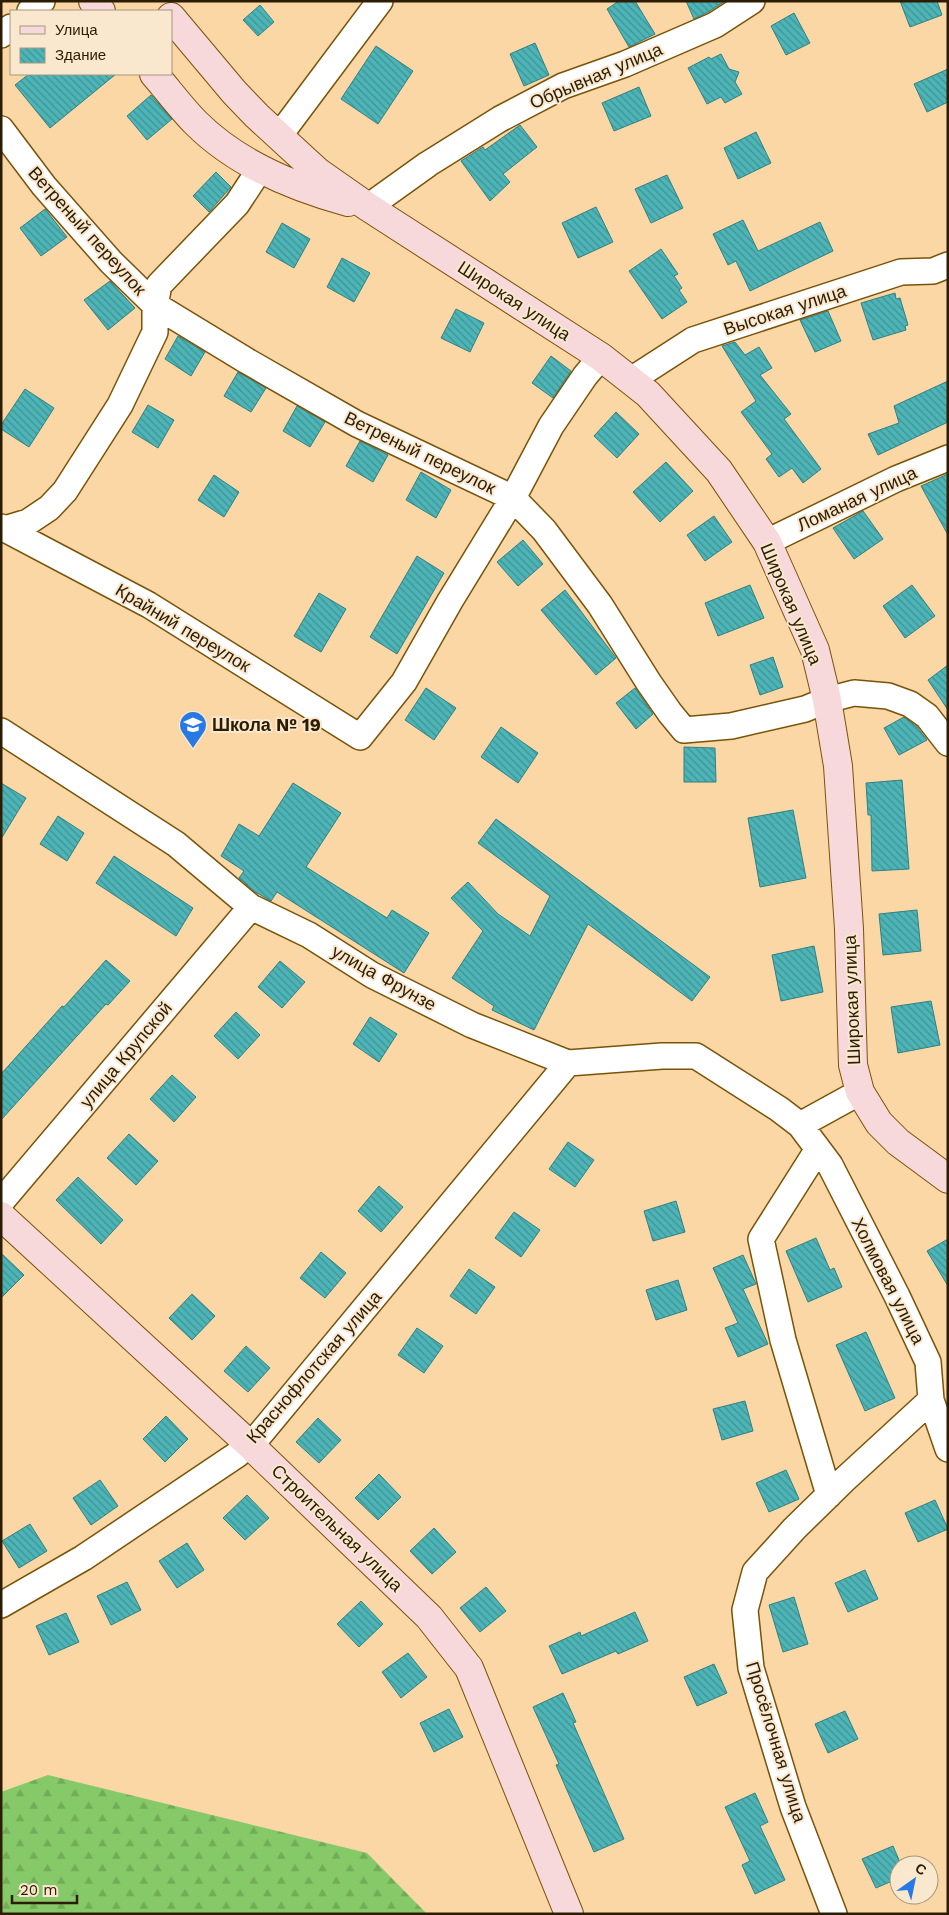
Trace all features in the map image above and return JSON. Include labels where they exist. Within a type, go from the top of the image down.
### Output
[{"type":"street","points":[[31,10],[42,1]]},
{"type":"street","points":[[278,136],[380,1]]},
{"type":"street","name":"Обрывная улица","points":[[368,208],[428,164],[500,119],[563,86],[625,64],[715,25],[752,1]]},
{"type":"street","name":"Широкая улица","points":[[172,18],[234,92],[278,136],[318,172],[368,208],[600,357],[648,394],[719,471],[767,542],[814,650],[827,700],[838,766],[849,929],[853,1065],[860,1092],[879,1123],[898,1142],[948,1179]]},
{"type":"street","name":"Широкая улица","points":[[155,75],[201,128],[229,150],[260,169],[311,192],[368,208]]},
{"type":"street","name":"Ветреный переулок","points":[[1,128],[44,186],[111,262],[155,306],[357,424],[513,498],[544,530],[600,604],[654,690],[684,730],[731,726],[805,709],[827,700]]},
{"type":"street","points":[[3,528],[28,522],[49,508],[65,491],[120,405],[155,332],[155,306],[159,285],[237,204],[260,169]]},
{"type":"street","name":"Высокая улица","points":[[631,380],[693,340],[901,272],[933,271],[948,265]]},
{"type":"street","points":[[513,498],[551,426],[600,357]]},
{"type":"street","name":"Ломаная улица","points":[[767,542],[896,479],[948,458]]},
{"type":"street","name":"Крайний переулок","points":[[3,528],[149,605],[360,737],[404,682],[450,600],[513,498]]},
{"type":"street","points":[[827,700],[854,693],[888,696],[910,704],[927,716],[948,743]]},
{"type":"street","name":"улица Фрунзе","points":[[1,731],[176,844],[251,907],[309,936],[372,975],[447,1012],[568,1063],[662,1056],[696,1056],[779,1109],[800,1125]]},
{"type":"street","name":"улица Крупской","points":[[1,1202],[251,907]]},
{"type":"street","name":"Краснофлотская улица","points":[[1,1605],[83,1558],[200,1480],[257,1438],[568,1063]]},
{"type":"street","points":[[800,1125],[860,1092]]},
{"type":"street","name":"Холмовая улица","points":[[800,1125],[830,1165],[897,1296],[928,1362],[931,1400],[948,1449]]},
{"type":"street","points":[[818,1150],[761,1239],[783,1340],[829,1495]]},
{"type":"street","name":"Строительная улица","points":[[1,1216],[249,1444],[429,1617],[469,1668],[569,1914]]},
{"type":"street","name":"Просёлочная улица","points":[[834,1914],[793,1807],[751,1668],[745,1610],[754,1572],[794,1529],[931,1400]]},
{"type":"green space","points":[[48,1775],[367,1853],[427,1914],[1,1914],[1,1792]]},
{"type":"building","points":[[619,1],[635,1],[655,34],[629,47],[607,9]]},
{"type":"building","points":[[686,1],[725,1],[694,19]]},
{"type":"building","points":[[900,1],[937,1],[942,15],[910,27]]},
{"type":"building","points":[[260,5],[274,22],[258,36],[243,20]]},
{"type":"building","points":[[794,13],[810,43],[786,55],[771,26]]},
{"type":"building","points":[[535,43],[549,75],[524,86],[510,54]]},
{"type":"building","points":[[376,46],[413,71],[378,124],[341,99]]},
{"type":"building","points":[[721,54],[729,69],[739,72],[735,82],[742,94],[725,103],[721,97],[707,104],[688,68],[709,57],[711,59]]},
{"type":"building","points":[[948,69],[948,102],[927,112],[914,84]]},
{"type":"building","points":[[28,75],[115,75],[50,128],[15,85]]},
{"type":"building","points":[[639,87],[651,116],[614,131],[602,103]]},
{"type":"building","points":[[151,95],[172,119],[147,140],[127,116]]},
{"type":"building","points":[[520,125],[537,147],[503,174],[510,182],[490,201],[461,161],[483,147],[485,150]]},
{"type":"building","points":[[756,132],[771,163],[738,179],[724,148]]},
{"type":"building","points":[[216,172],[231,187],[209,212],[193,196]]},
{"type":"building","points":[[667,175],[683,208],[651,223],[635,189]]},
{"type":"building","points":[[596,207],[613,242],[578,258],[562,223]]},
{"type":"building","points":[[45,209],[67,237],[41,256],[20,228]]},
{"type":"building","points":[[743,220],[758,251],[820,222],[833,251],[750,291],[736,261],[728,265],[713,234]]},
{"type":"building","points":[[282,223],[310,239],[294,268],[266,252]]},
{"type":"building","points":[[661,249],[678,274],[674,276],[682,288],[679,290],[687,302],[662,319],[629,271]]},
{"type":"building","points":[[342,258],[370,273],[354,302],[327,287]]},
{"type":"building","points":[[110,281],[135,308],[108,330],[84,300]]},
{"type":"building","points":[[895,293],[896,299],[900,298],[908,325],[905,326],[906,330],[873,340],[861,303]]},
{"type":"building","points":[[456,309],[484,323],[470,352],[441,338]]},
{"type":"building","points":[[828,311],[841,341],[815,352],[800,320]]},
{"type":"building","points":[[178,336],[205,352],[191,376],[165,359]]},
{"type":"building","points":[[735,342],[745,355],[759,347],[772,368],[760,375],[791,414],[784,419],[821,469],[803,483],[792,468],[779,477],[766,459],[772,454],[741,412],[756,401],[722,346]]},
{"type":"building","points":[[551,356],[571,371],[553,398],[532,383]]},
{"type":"building","points":[[238,372],[266,388],[251,412],[224,396]]},
{"type":"building","points":[[948,381],[948,422],[878,455],[868,434],[899,423],[894,406]]},
{"type":"building","points":[[25,389],[54,408],[29,447],[1,429],[1,425]]},
{"type":"building","points":[[148,405],[174,420],[158,448],[132,432]]},
{"type":"building","points":[[297,406],[325,422],[310,447],[283,431]]},
{"type":"building","points":[[616,412],[639,434],[617,458],[594,436]]},
{"type":"building","points":[[360,441],[388,455],[373,482],[346,466]]},
{"type":"building","points":[[666,462],[693,491],[660,522],[633,492]]},
{"type":"building","points":[[421,472],[451,490],[436,518],[406,500]]},
{"type":"building","points":[[948,474],[948,535],[921,486]]},
{"type":"building","points":[[214,475],[239,492],[224,517],[198,500]]},
{"type":"building","points":[[863,511],[883,539],[854,559],[833,528]]},
{"type":"building","points":[[714,516],[732,542],[705,561],[687,535]]},
{"type":"building","points":[[523,540],[543,564],[518,586],[497,562]]},
{"type":"building","points":[[417,556],[444,573],[397,654],[370,637]]},
{"type":"building","points":[[750,585],[764,618],[718,636],[705,603]]},
{"type":"building","points":[[912,585],[935,616],[905,638],[883,606]]},
{"type":"building","points":[[565,590],[616,658],[596,675],[541,610]]},
{"type":"building","points":[[319,593],[346,609],[321,652],[294,636]]},
{"type":"building","points":[[773,657],[783,687],[760,695],[750,665]]},
{"type":"building","points":[[948,665],[948,710],[928,680]]},
{"type":"building","points":[[426,688],[456,708],[434,740],[405,720]]},
{"type":"building","points":[[635,688],[653,714],[636,729],[616,703]]},
{"type":"building","points":[[904,717],[917,727],[927,740],[899,755],[884,728]]},
{"type":"building","points":[[501,727],[538,753],[518,783],[481,757]]},
{"type":"building","points":[[684,747],[715,748],[716,782],[684,782]]},
{"type":"building","points":[[902,780],[909,869],[872,871],[871,815],[868,815],[866,783]]},
{"type":"building","points":[[1,783],[26,798],[1,839]]},
{"type":"building","points":[[293,783],[341,813],[306,867],[387,918],[392,910],[429,933],[404,973],[277,892],[271,901],[254,891],[239,878],[244,871],[221,856],[239,824],[259,836]]},
{"type":"building","points":[[793,810],[806,878],[760,887],[748,818]]},
{"type":"building","points":[[58,816],[84,833],[67,861],[40,844]]},
{"type":"building","points":[[496,819],[710,977],[692,1001],[588,924],[534,1030],[492,1010],[494,1006],[452,978],[483,931],[451,898],[468,882],[498,914],[530,936],[550,896],[478,843]]},
{"type":"building","points":[[114,856],[193,908],[176,936],[96,883]]},
{"type":"building","points":[[917,910],[921,951],[883,955],[879,914]]},
{"type":"building","points":[[814,946],[823,992],[781,1001],[772,955]]},
{"type":"building","points":[[106,960],[130,981],[108,1005],[106,1004],[1,1120],[1,1074]]},
{"type":"building","points":[[280,961],[305,982],[282,1008],[258,987]]},
{"type":"building","points":[[931,1001],[940,1045],[898,1053],[891,1007]]},
{"type":"building","points":[[236,1012],[260,1035],[238,1059],[214,1036]]},
{"type":"building","points":[[370,1017],[397,1034],[379,1062],[353,1044]]},
{"type":"building","points":[[172,1075],[196,1097],[174,1122],[150,1099]]},
{"type":"building","points":[[129,1134],[158,1161],[136,1185],[107,1158]]},
{"type":"building","points":[[568,1142],[594,1160],[575,1187],[549,1169]]},
{"type":"building","points":[[78,1177],[123,1220],[101,1244],[56,1200]]},
{"type":"building","points":[[379,1186],[403,1207],[381,1232],[358,1211]]},
{"type":"building","points":[[676,1201],[685,1232],[653,1241],[644,1211]]},
{"type":"building","points":[[514,1212],[540,1230],[521,1257],[495,1238]]},
{"type":"building","points":[[816,1238],[830,1270],[834,1268],[842,1287],[808,1302],[786,1251]]},
{"type":"building","points":[[948,1239],[948,1286],[927,1251]]},
{"type":"building","points":[[321,1252],[346,1273],[325,1298],[300,1278]]},
{"type":"building","points":[[1,1253],[24,1275],[1,1298]]},
{"type":"building","points":[[743,1255],[756,1284],[743,1289],[768,1344],[738,1357],[725,1328],[738,1323],[713,1268]]},
{"type":"building","points":[[469,1269],[495,1287],[476,1314],[450,1296]]},
{"type":"building","points":[[678,1280],[687,1310],[656,1320],[646,1290]]},
{"type":"building","points":[[192,1294],[215,1316],[192,1340],[169,1318]]},
{"type":"building","points":[[417,1328],[443,1346],[424,1373],[398,1355]]},
{"type":"building","points":[[866,1332],[895,1398],[865,1411],[836,1345]]},
{"type":"building","points":[[246,1346],[270,1368],[248,1392],[224,1371]]},
{"type":"building","points":[[745,1401],[753,1431],[722,1440],[713,1409]]},
{"type":"building","points":[[166,1416],[188,1439],[165,1462],[143,1439]]},
{"type":"building","points":[[318,1418],[341,1440],[319,1463],[296,1442]]},
{"type":"building","points":[[786,1470],[799,1499],[769,1512],[756,1483]]},
{"type":"building","points":[[379,1474],[401,1497],[378,1520],[355,1498]]},
{"type":"building","points":[[100,1480],[118,1506],[91,1525],[73,1498]]},
{"type":"building","points":[[247,1495],[269,1518],[245,1540],[223,1518]]},
{"type":"building","points":[[935,1500],[948,1529],[918,1542],[905,1513]]},
{"type":"building","points":[[30,1524],[47,1551],[19,1568],[2,1541]]},
{"type":"building","points":[[434,1528],[456,1552],[432,1574],[410,1551]]},
{"type":"building","points":[[187,1543],[204,1570],[177,1588],[159,1561]]},
{"type":"building","points":[[865,1570],[878,1599],[848,1612],[835,1583]]},
{"type":"building","points":[[127,1582],[141,1610],[111,1625],[97,1596]]},
{"type":"building","points":[[486,1587],[506,1611],[480,1632],[460,1608]]},
{"type":"building","points":[[794,1597],[808,1644],[783,1652],[769,1605]]},
{"type":"building","points":[[361,1601],[383,1624],[359,1647],[337,1624]]},
{"type":"building","points":[[635,1612],[648,1641],[618,1654],[616,1651],[562,1674],[549,1646],[580,1632],[581,1636]]},
{"type":"building","points":[[66,1613],[79,1642],[49,1655],[36,1626]]},
{"type":"building","points":[[408,1653],[427,1677],[401,1698],[382,1672]]},
{"type":"building","points":[[714,1664],[727,1693],[697,1706],[684,1677]]},
{"type":"building","points":[[563,1693],[576,1722],[573,1723],[624,1839],[594,1852],[556,1765],[559,1764],[533,1707]]},
{"type":"building","points":[[449,1709],[463,1737],[434,1752],[420,1723]]},
{"type":"building","points":[[845,1711],[858,1739],[828,1753],[815,1724]]},
{"type":"building","points":[[755,1793],[768,1822],[760,1826],[785,1880],[755,1894],[742,1865],[750,1861],[725,1807]]},
{"type":"building","points":[[893,1846],[897,1855],[889,1855],[889,1882],[876,1888],[862,1859]]},
{"type":"place","name":"Школа № 19","points":[[193,749]]}]
